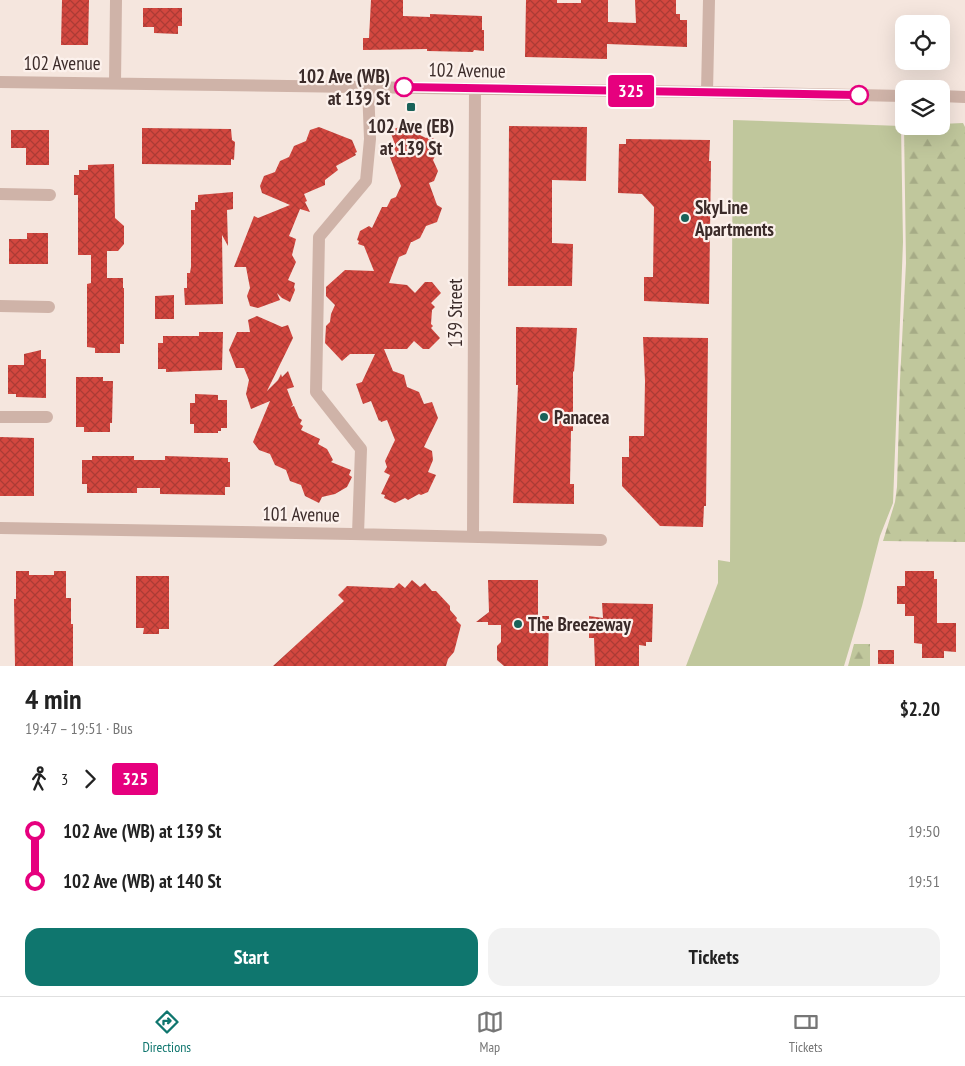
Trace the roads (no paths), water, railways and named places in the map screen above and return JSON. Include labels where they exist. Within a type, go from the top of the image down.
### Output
[{"type":"street","points":[[116,0],[116,82]]},
{"type":"street","points":[[708,0],[708,92]]},
{"type":"street","name":"102 Avenue","points":[[0,82],[116,82],[895,96]]},
{"type":"street","points":[[358,534],[362,449],[316,392],[319,236],[366,181],[370,139],[368,87]]},
{"type":"street","name":"139 Street","points":[[473,537],[475,88]]},
{"type":"street","points":[[950,96],[965,97]]},
{"type":"street","points":[[0,194],[50,195]]},
{"type":"street","points":[[0,306],[48,307]]},
{"type":"street","points":[[0,417],[47,417]]},
{"type":"street","name":"101 Avenue","points":[[0,528],[601,540]]},
{"type":"place","name":"102 Ave (WB) at 139 St","points":[[404,87]]},
{"type":"place","name":"102 Ave (EB) at 139 St","points":[[411,107]]},
{"type":"place","name":"SkyLine Apartments","points":[[685,218]]},
{"type":"place","name":"Panacea","points":[[544,417]]},
{"type":"place","name":"The Breezeway","points":[[518,624]]}]
